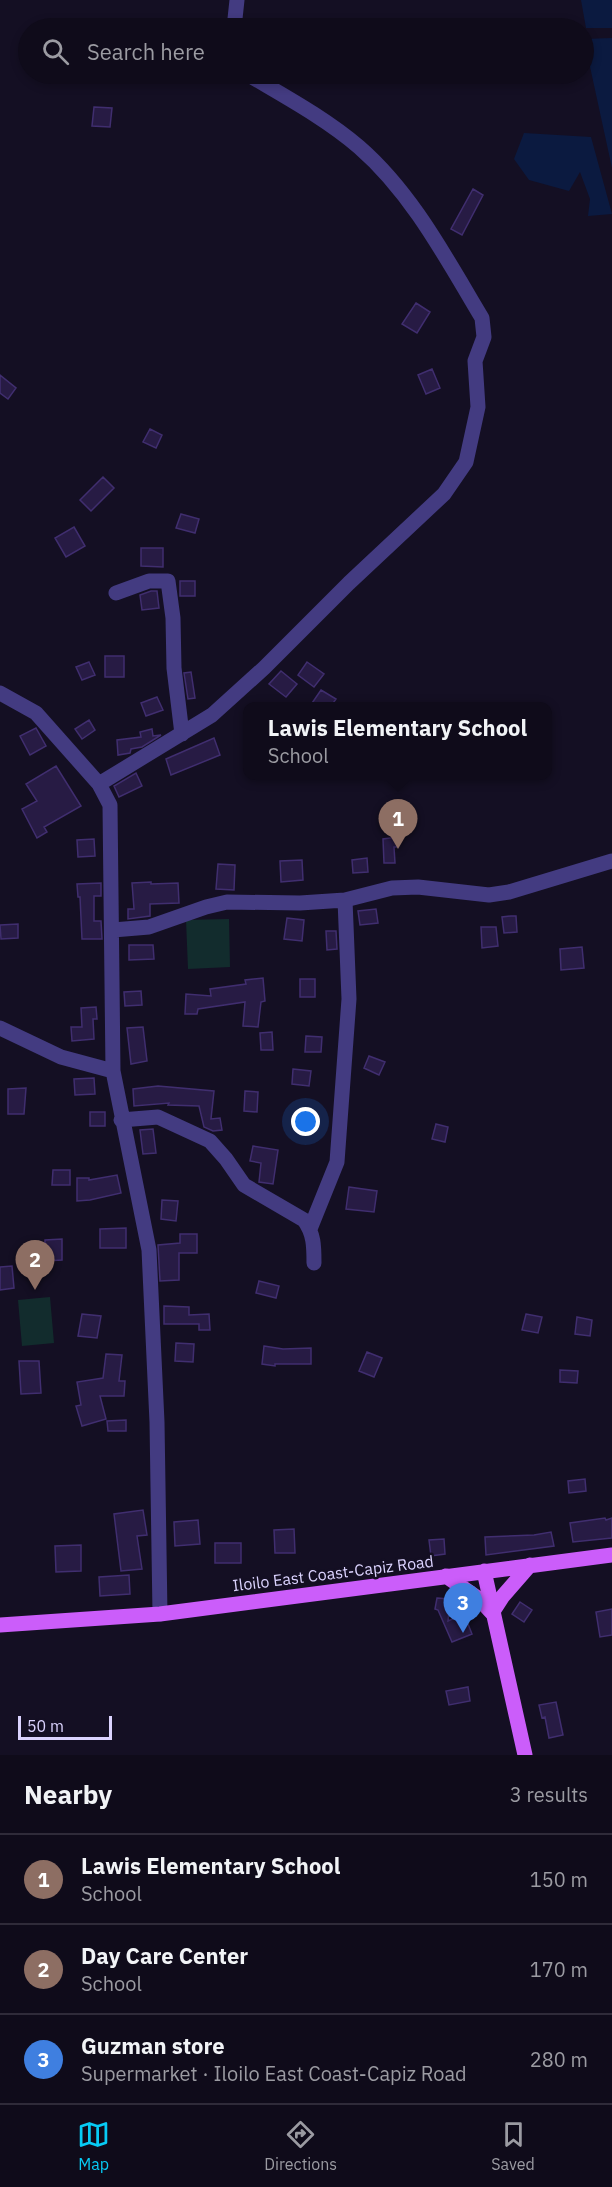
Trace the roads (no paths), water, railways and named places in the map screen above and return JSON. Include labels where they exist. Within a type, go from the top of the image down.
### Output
[{"type":"main road","name":"Iloilo East Coast-Capiz Road","points":[[0,1625],[160,1614],[612,1555]]},
{"type":"main road","points":[[492,1612],[530,1565]]},
{"type":"main road","points":[[484,1571],[525,1755]]},
{"type":"main road","points":[[446,1576],[479,1599],[492,1612]]},
{"type":"street","points":[[235,18],[237,0]]},
{"type":"street","points":[[99,784],[212,715],[264,668],[349,583],[444,494],[466,462],[478,407],[475,361],[484,336],[482,318],[407,198],[389,177],[358,146],[319,118],[263,84]]},
{"type":"street","points":[[116,593],[148,581],[168,581],[173,618],[174,668],[182,734]]},
{"type":"street","points":[[0,693],[36,713],[99,784],[110,805],[113,1071],[121,1120],[149,1250],[157,1422],[160,1614]]},
{"type":"street","points":[[113,930],[149,927],[227,902],[300,903],[345,900],[392,888],[418,887],[489,895],[509,892],[612,861]]},
{"type":"street","points":[[310,1229],[337,1162],[349,999],[345,900]]},
{"type":"street","points":[[0,1028],[61,1057],[113,1071]]},
{"type":"street","points":[[121,1120],[158,1117],[210,1141],[244,1185],[304,1220],[314,1240],[314,1263]]},
{"type":"water","points":[[581,0],[612,0],[612,28],[594,28],[594,18],[584,18]]},
{"type":"water","points":[[612,38],[612,168],[594,84],[594,39]]},
{"type":"water","points":[[524,133],[591,137],[612,214],[588,216],[590,199],[580,172],[569,191],[529,180],[514,159]]},
{"type":"place","name":"Lawis Elementary School","points":[[398,849]]},
{"type":"place","name":"Day Care Center","points":[[35,1290]]},
{"type":"place","name":"Guzman store","points":[[463,1633]]}]
